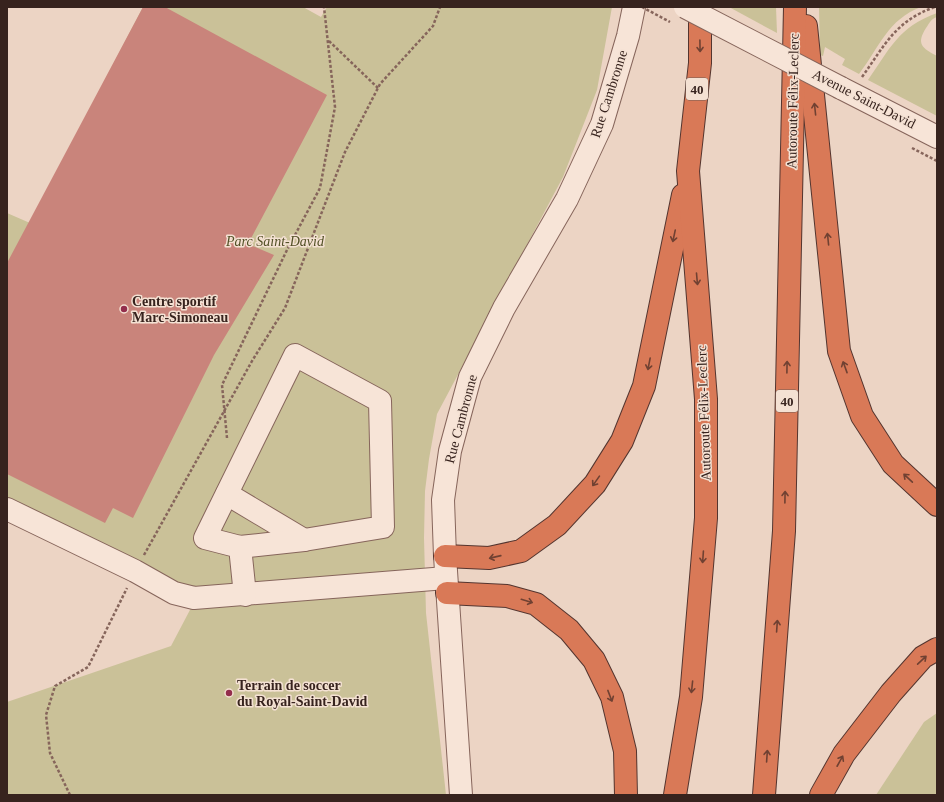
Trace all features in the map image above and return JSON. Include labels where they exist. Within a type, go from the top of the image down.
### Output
[{"type":"highway","name":"Autoroute Félix-Leclerc","points":[[675,795],[691,697],[706,518],[706,399],[688,171],[700,62],[700,7]]},
{"type":"highway","name":"Autoroute Félix-Leclerc","points":[[764,795],[784,531],[795,7]]},
{"type":"highway","points":[[804,7],[839,351],[862,416],[893,464],[937,505]]},
{"type":"highway","points":[[445,556],[489,558],[520,551],[557,526],[595,484],[622,441],[644,386],[688,171]]},
{"type":"highway","points":[[446,586],[507,596],[536,604],[569,630],[594,660],[612,697],[625,751],[626,795]]},
{"type":"highway","points":[[822,795],[844,754],[891,693],[923,657],[937,648]]},
{"type":"street","name":"Rue Cambronne","points":[[461,795],[445,556],[444,500],[450,451],[470,377],[504,308],[567,199],[602,124],[628,36],[634,7]]},
{"type":"street","name":"Avenue Saint-David","points":[[685,7],[937,137]]},
{"type":"street","points":[[295,355],[380,401],[383,527],[304,540],[240,547],[205,538],[227,494],[295,355]]},
{"type":"street","points":[[227,494],[304,540]]},
{"type":"street","points":[[7,509],[135,571],[174,593],[194,598],[446,586]]},
{"type":"street","points":[[240,547],[245,595]]},
{"type":"path","points":[[228,438],[222,385],[287,250],[320,188],[335,107],[324,7]]},
{"type":"path","points":[[70,795],[50,753],[46,715],[55,686],[88,667],[135,571],[225,410],[285,308],[345,152],[378,88],[433,26],[440,7]]},
{"type":"path","points":[[846,91],[903,23],[917,13],[934,7]]},
{"type":"path","points":[[328,40],[378,88]]},
{"type":"green space","name":"Parc Saint-David","points":[[143,7],[303,7],[321,17],[327,7],[612,7],[597,90],[563,177],[437,414],[425,491],[424,538],[426,613],[446,795],[7,795],[7,702],[171,646],[191,608],[7,509],[7,213],[30,223]]},
{"type":"green space","points":[[729,7],[776,7],[777,33]]},
{"type":"green space","points":[[819,7],[921,7],[910,12],[892,27],[859,74],[842,65],[845,59],[825,47],[823,56],[820,55]]},
{"type":"green space","points":[[937,13],[937,17],[930,22],[923,33],[921,42],[924,48],[937,56],[937,116],[868,80],[889,49],[904,32],[913,25]]},
{"type":"green space","points":[[937,713],[937,795],[876,795],[924,722]]},
{"type":"building","name":"Centre sportif Marc-Simoneau","points":[[143,7],[165,7],[327,95],[248,244],[274,255],[214,355],[133,518],[113,508],[105,523],[7,474],[7,263]]},
{"type":"place","name":"Centre sportif Marc-Simoneau","points":[[124,309]]},
{"type":"place","name":"Terrain de soccer du Royal-Saint-David","points":[[229,693]]}]
